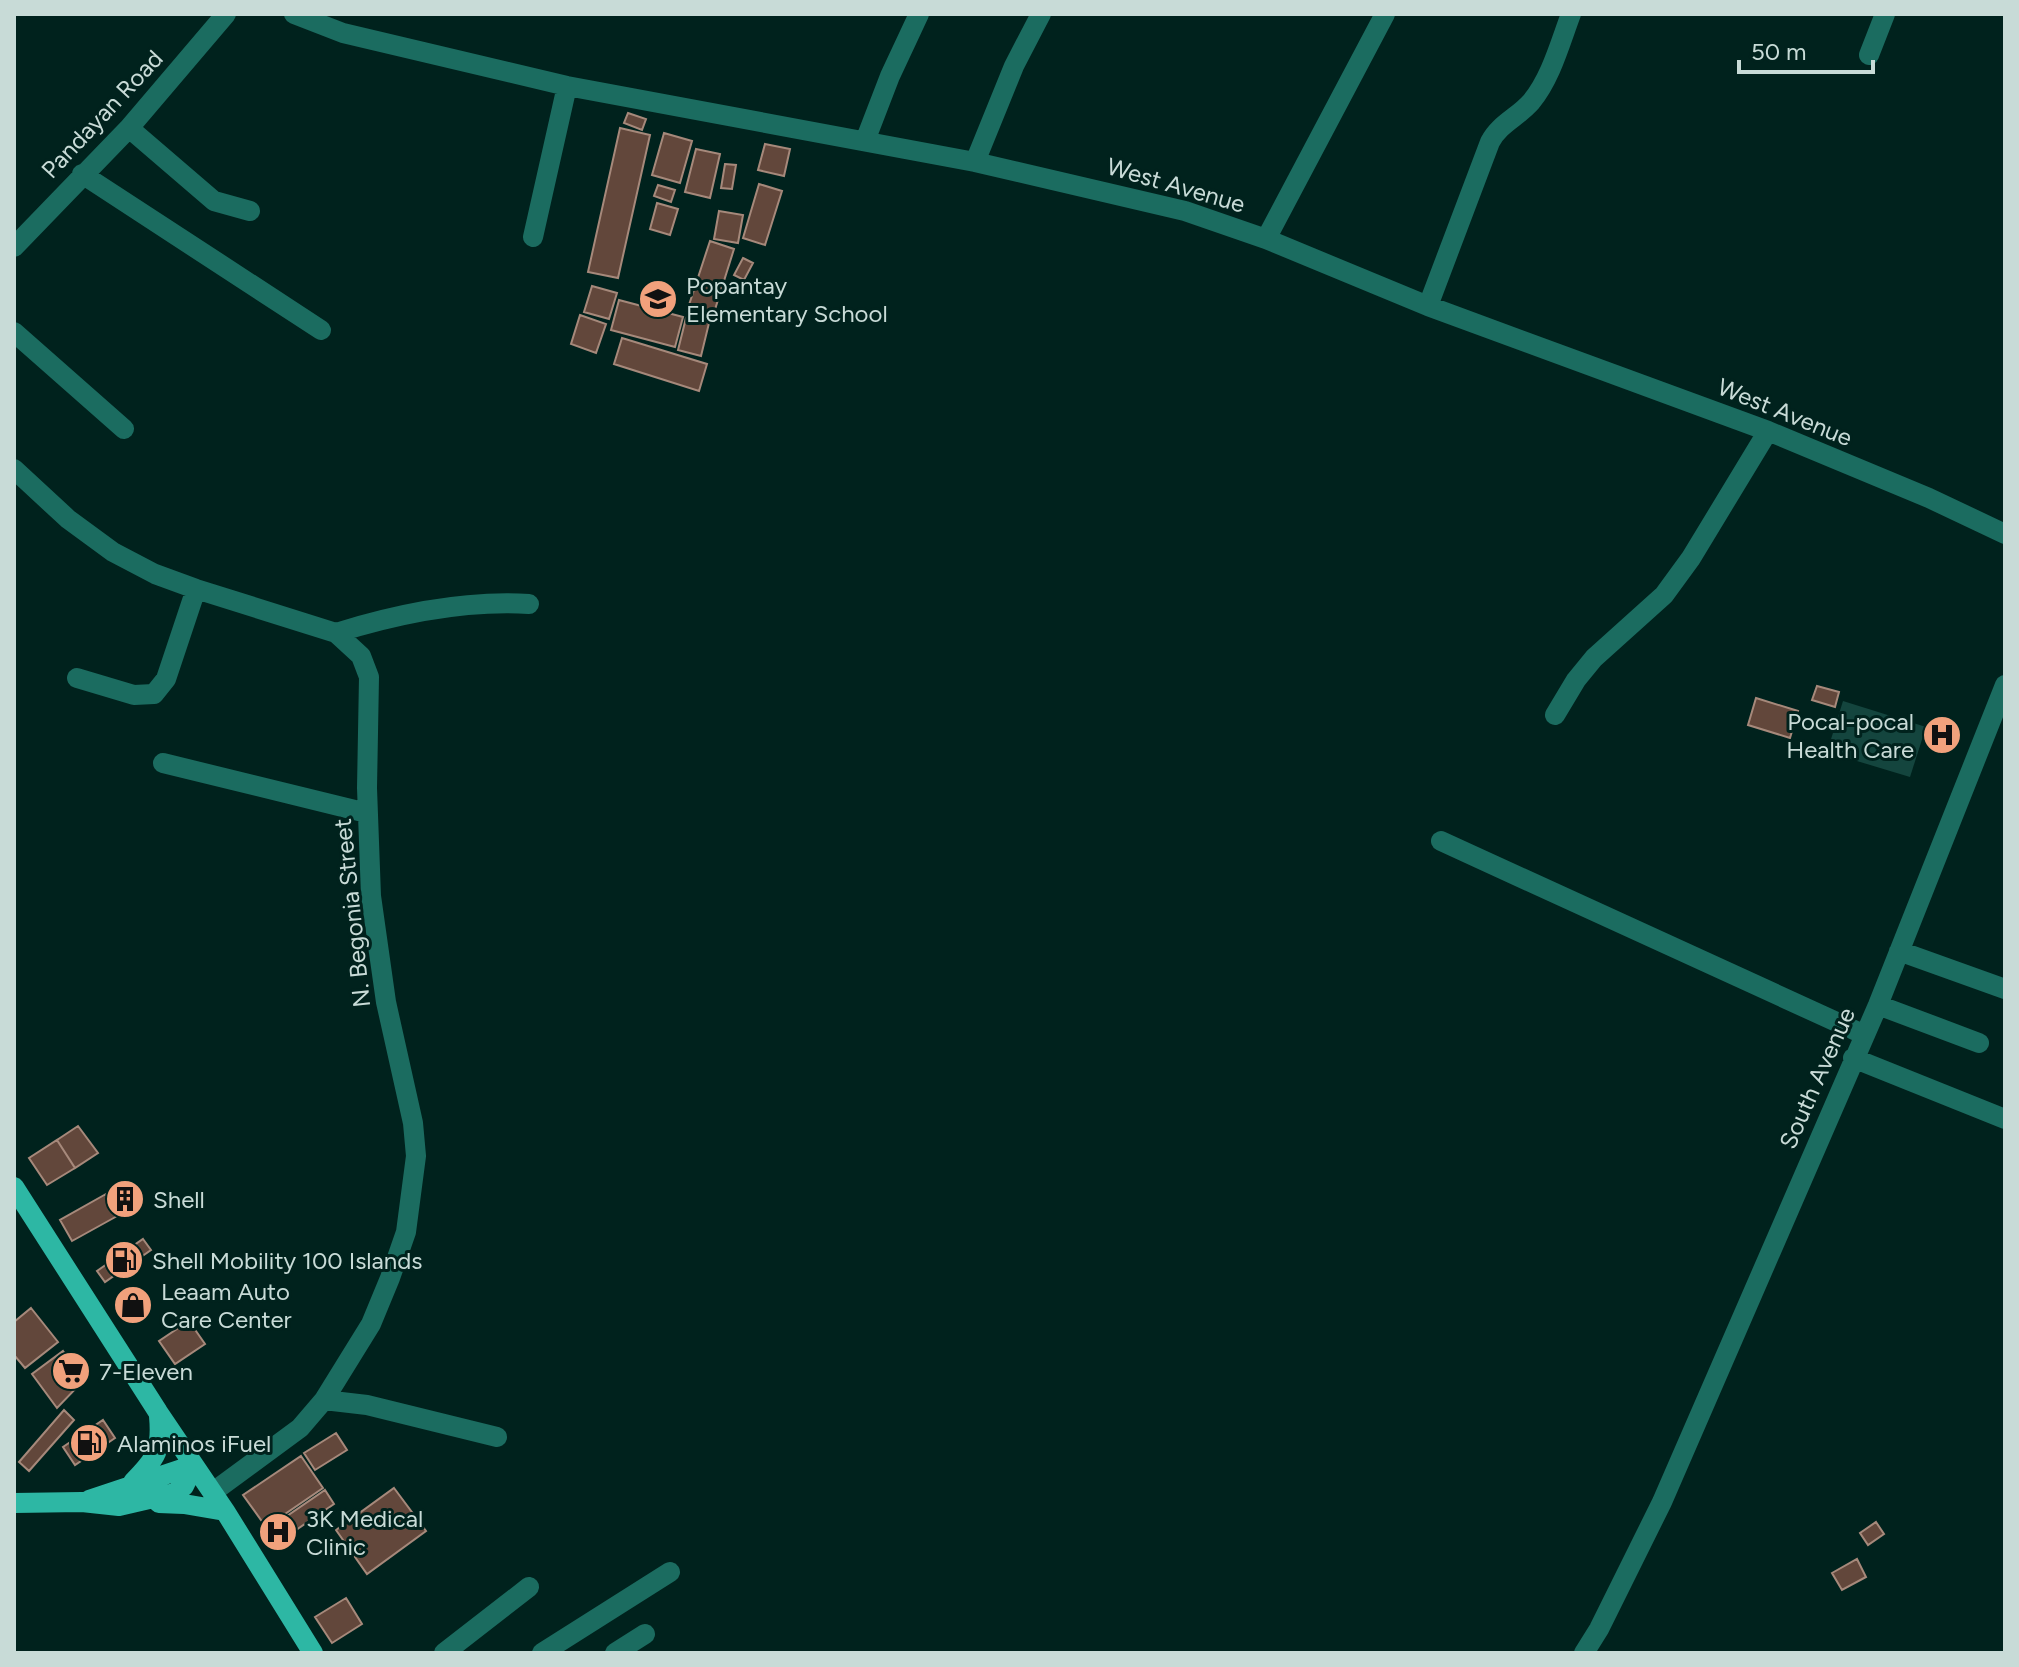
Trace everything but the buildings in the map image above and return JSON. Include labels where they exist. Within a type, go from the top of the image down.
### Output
[{"type":"main road","points":[[14,1187],[213,1492],[313,1653]]},
{"type":"main road","points":[[131,1484],[153,1462],[161,1441],[158,1412]]},
{"type":"main road","points":[[82,1502],[194,1465]]},
{"type":"main road","points":[[119,1506],[175,1493],[184,1486],[194,1465]]},
{"type":"main road","points":[[14,1503],[82,1502],[119,1506],[163,1502],[225,1511]]},
{"type":"street","name":"Pandayan Road","points":[[14,247],[129,128],[226,14]]},
{"type":"street","name":"West Avenue","points":[[294,14],[343,33],[567,86],[975,162],[1185,211],[1266,239],[1428,306],[1768,431],[1929,498],[2005,534]]},
{"type":"street","points":[[865,141],[890,76],[919,14]]},
{"type":"street","points":[[975,162],[1014,66],[1041,14]]},
{"type":"street","points":[[1266,239],[1385,14]]},
{"type":"street","points":[[1428,306],[1490,142],[1541,88],[1571,14]]},
{"type":"street","points":[[1869,55],[1885,14]]},
{"type":"street","points":[[533,237],[567,86]]},
{"type":"street","points":[[129,128],[214,201],[250,211]]},
{"type":"street","points":[[82,174],[321,330]]},
{"type":"street","points":[[14,332],[124,429]]},
{"type":"street","points":[[1555,715],[1576,680],[1594,658],[1664,595],[1691,558],[1768,431]]},
{"type":"street","name":"N. Begonia Street","points":[[14,469],[68,519],[113,552],[155,574],[196,589],[336,633],[361,656],[369,677],[367,813],[375,929],[386,1002],[413,1123],[415,1167],[406,1232],[371,1324],[324,1400],[300,1428],[213,1492]]},
{"type":"street","points":[[77,678],[142,696],[159,690],[166,679],[196,589]]},
{"type":"street","points":[[336,633],[440,609],[490,603],[529,604]]},
{"type":"street","name":"South Avenue","points":[[1584,1653],[1668,1488],[1878,1005],[2005,685]]},
{"type":"street","points":[[163,763],[367,813]]},
{"type":"street","points":[[1441,841],[1865,1035]]},
{"type":"street","points":[[1899,951],[2005,989]]},
{"type":"street","points":[[1878,1005],[1979,1043]]},
{"type":"street","points":[[1853,1058],[2005,1119]]},
{"type":"street","points":[[324,1400],[367,1405],[497,1437]]},
{"type":"street","points":[[542,1653],[670,1572]]},
{"type":"street","points":[[444,1653],[529,1587]]},
{"type":"street","points":[[615,1653],[645,1634]]},
{"type":"shaded area","points":[[1843,701],[1926,727],[1910,777],[1827,752]]},
{"type":"place","name":"Popantay Elementary School","points":[[658,299]]},
{"type":"place","name":"Pocal-pocal Health Care","points":[[1942,735]]},
{"type":"place","name":"Shell","points":[[125,1199]]},
{"type":"place","name":"Shell Mobility 100 Islands","points":[[124,1260]]},
{"type":"place","name":"Leaam Auto Care Center","points":[[133,1305]]},
{"type":"place","name":"7-Eleven","points":[[71,1371]]},
{"type":"place","name":"Alaminos iFuel","points":[[89,1443]]},
{"type":"place","name":"3K Medical Clinic","points":[[278,1532]]}]
